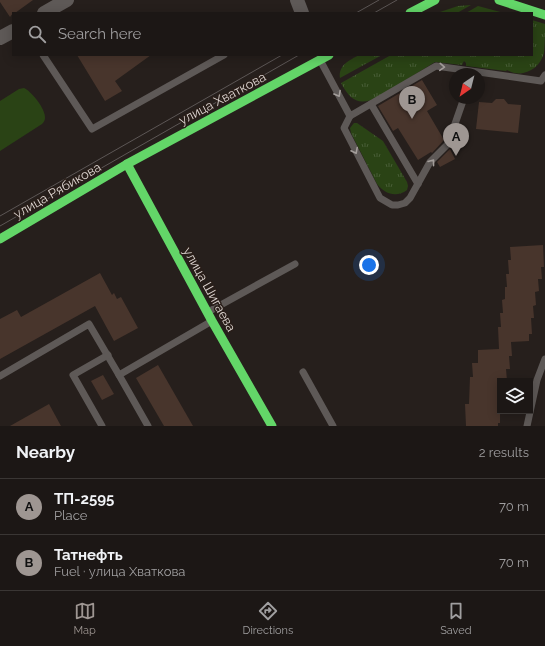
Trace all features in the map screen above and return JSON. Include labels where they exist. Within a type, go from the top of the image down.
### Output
[{"type":"main road","points":[[412,12],[435,0]]},
{"type":"main road","points":[[499,0],[545,15]]},
{"type":"main road","name":"улица Хваткова","points":[[127,164],[322,57]]},
{"type":"main road","name":"улица Рябикова","points":[[0,239],[127,164]]},
{"type":"main road","name":"улица Шигаева","points":[[127,164],[212,321],[272,426]]},
{"type":"street","points":[[46,12],[67,0]]},
{"type":"street","points":[[0,38],[12,32]]},
{"type":"lane","points":[[44,56],[92,129],[222,56]]},
{"type":"lane","points":[[322,57],[350,116]]},
{"type":"lane","points":[[449,69],[436,66],[350,116],[344,128],[380,198],[392,205],[405,203],[410,198],[430,162],[448,144],[462,104]]},
{"type":"lane","points":[[485,75],[541,81],[545,75]]},
{"type":"lane","points":[[371,104],[418,184]]},
{"type":"lane","points":[[208,312],[295,264]]},
{"type":"lane","points":[[119,375],[212,321]]},
{"type":"lane","points":[[0,376],[90,324],[148,426]]},
{"type":"lane","points":[[102,426],[73,374],[108,355]]},
{"type":"lane","points":[[527,426],[537,380],[545,359]]},
{"type":"lane","points":[[303,372],[333,426]]},
{"type":"green space","points":[[471,5],[459,12],[440,12],[458,6]]},
{"type":"green space","points":[[478,6],[500,12],[468,12]]},
{"type":"green space","points":[[533,20],[545,24],[545,43],[542,59],[534,68],[524,73],[513,73],[507,70],[466,66],[464,61],[462,65],[435,62],[371,100],[356,100],[352,98],[341,83],[389,56],[533,56]]},
{"type":"green space","points":[[357,56],[380,56],[340,78],[340,73],[343,66]]},
{"type":"green space","points":[[24,88],[34,96],[41,105],[45,114],[45,120],[42,124],[0,151],[0,101],[19,89]]},
{"type":"green space","points":[[354,123],[357,123],[383,141],[407,182],[407,190],[399,194],[391,194],[377,184],[351,133],[350,128]]},
{"type":"building","points":[[0,0],[33,0],[16,12],[12,12],[10,17]]},
{"type":"building","points":[[78,56],[150,56],[115,81],[122,91],[105,101]]},
{"type":"building","points":[[422,80],[437,105],[427,111],[444,140],[432,153],[431,152],[418,160],[398,128],[393,131],[378,106]]},
{"type":"building","points":[[496,99],[504,99],[508,104],[521,105],[518,133],[476,129],[479,104],[492,103]]},
{"type":"building","points":[[450,149],[455,159],[440,167],[437,162]]},
{"type":"building","points":[[543,245],[544,267],[541,267],[542,279],[538,279],[539,291],[535,292],[536,305],[533,306],[534,318],[531,318],[532,334],[529,334],[529,341],[511,342],[512,356],[509,356],[510,369],[506,369],[507,378],[497,378],[497,414],[500,414],[500,423],[498,423],[498,426],[466,426],[465,404],[469,404],[470,377],[473,377],[472,363],[478,363],[478,350],[499,349],[498,327],[501,327],[500,313],[503,313],[502,300],[505,299],[505,287],[507,287],[506,274],[509,274],[508,260],[511,260],[510,247]]},
{"type":"building","points":[[100,273],[112,295],[114,293],[117,299],[121,297],[138,328],[114,341],[95,306],[0,359],[0,319],[17,310],[21,317]]},
{"type":"building","points":[[158,365],[193,426],[164,426],[136,378]]},
{"type":"building","points":[[103,375],[114,394],[102,400],[91,381]]},
{"type":"building","points":[[49,404],[61,426],[10,426]]},
{"type":"tram line","points":[[358,12],[379,0]]},
{"type":"tram line","points":[[376,12],[397,0]]},
{"type":"tram line","points":[[0,216],[280,56]]},
{"type":"tram line","points":[[0,226],[297,56]]},
{"type":"traffic: fast","points":[[412,12],[435,0]]},
{"type":"traffic: fast","points":[[499,0],[545,15]]},
{"type":"traffic: fast","points":[[0,239],[127,164],[327,56]]},
{"type":"traffic: fast","points":[[127,164],[212,321],[272,426]]},
{"type":"place","name":"Татнефть","points":[[412,119]]},
{"type":"place","name":"ТП-2595","points":[[456,156]]}]
